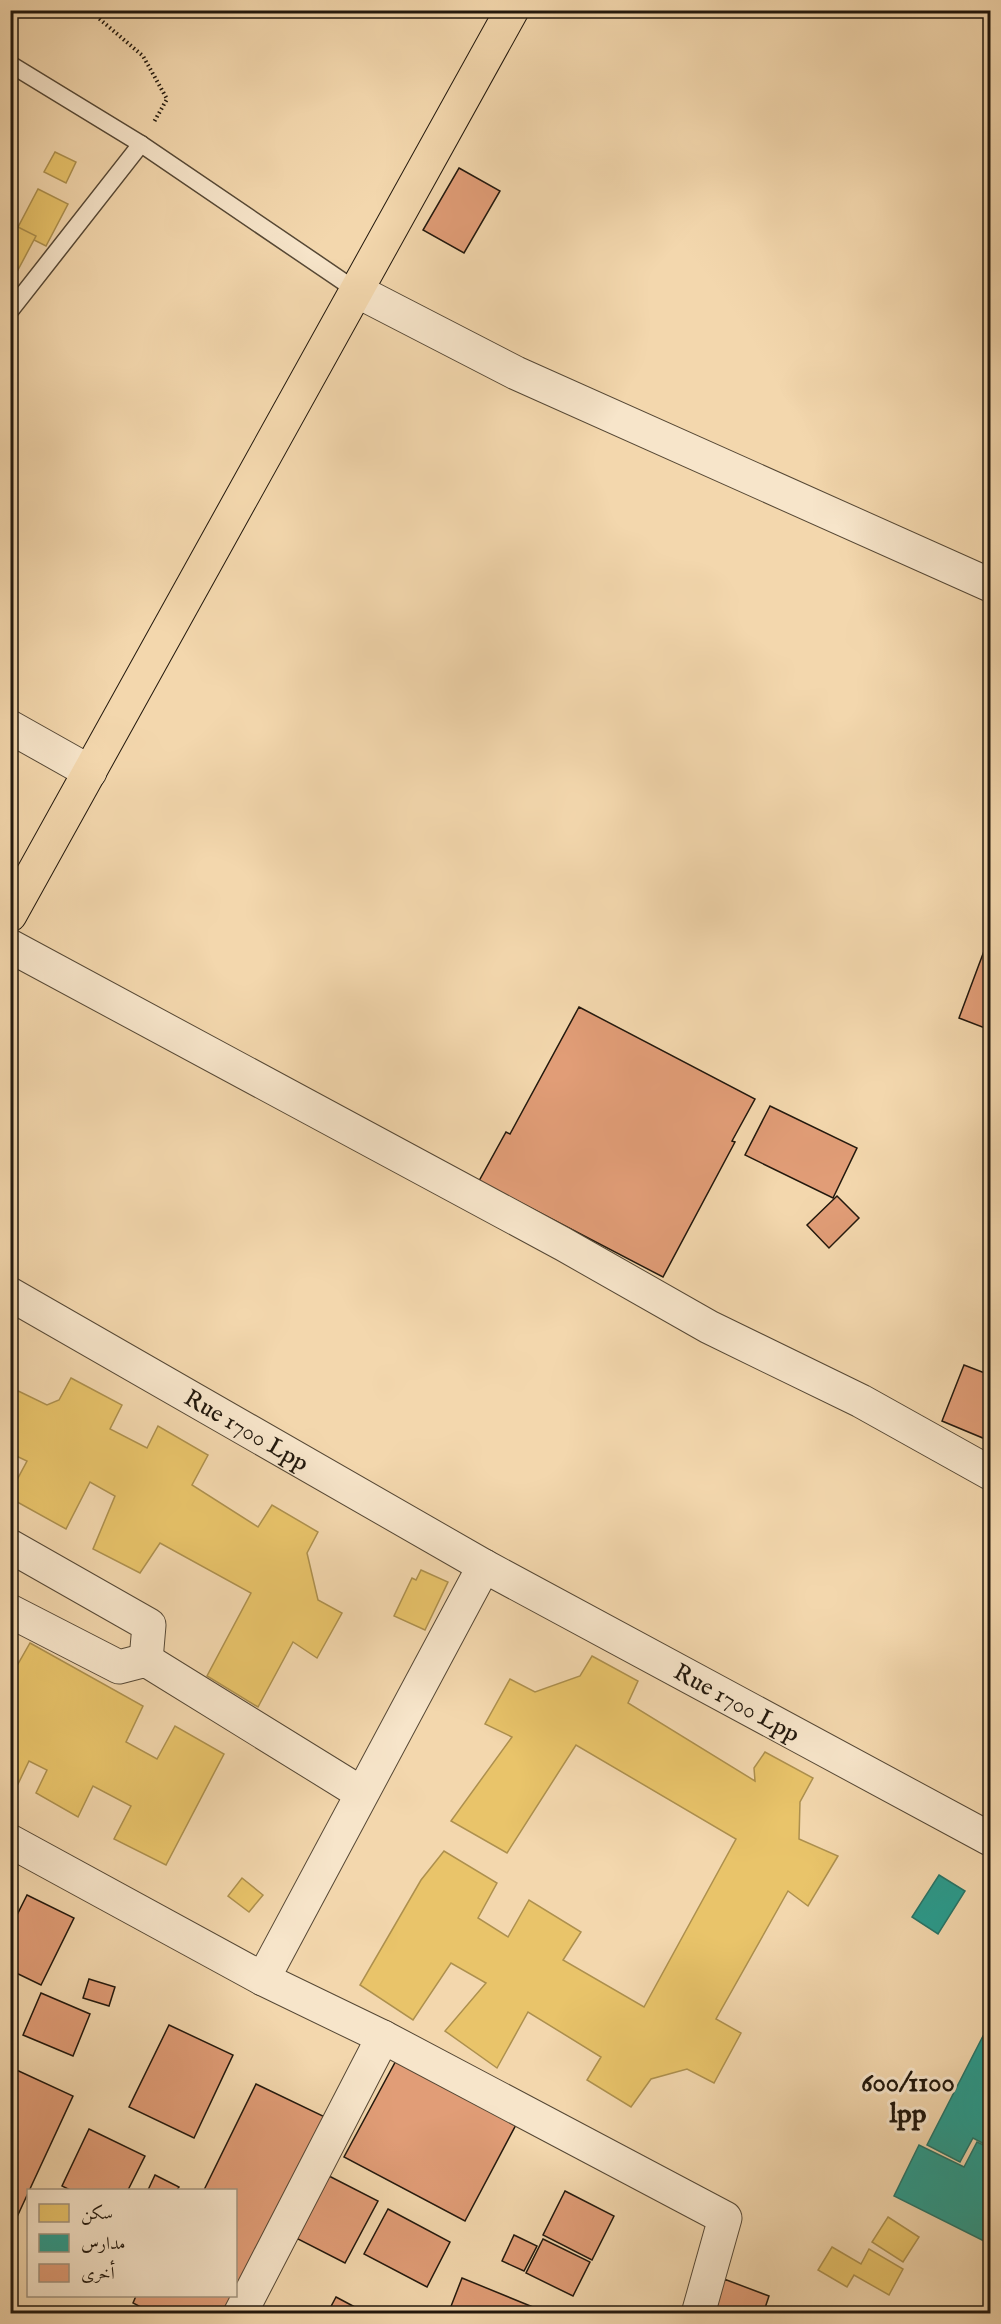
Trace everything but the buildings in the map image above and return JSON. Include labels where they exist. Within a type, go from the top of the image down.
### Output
[{"type":"main road","points":[[10,915],[512,10]]},
{"type":"street","points":[[357,291],[516,373],[990,585]]},
{"type":"street","points":[[10,727],[90,772]]},
{"type":"street","points":[[10,946],[542,1233],[710,1327],[861,1401],[990,1473]]},
{"type":"street","name":"Rue 1700 Lpp","points":[[10,1294],[484,1566],[990,1839]]},
{"type":"street","points":[[10,1546],[149,1625],[146,1660]]},
{"type":"street","points":[[263,1979],[484,1566]]},
{"type":"street","points":[[10,1611],[119,1667],[146,1660],[361,1793]]},
{"type":"street","points":[[10,1841],[263,1979],[383,2037],[724,2218],[698,2313]]},
{"type":"street","points":[[240,2313],[383,2037]]},
{"type":"lane","points":[[10,64],[141,144],[357,291]]},
{"type":"lane","points":[[10,311],[141,144]]},
{"type":"path","points":[[89,10],[143,56],[167,99],[141,144]]},
{"type":"district","name":"600/1100 lpp","points":[[908,2098]]}]
